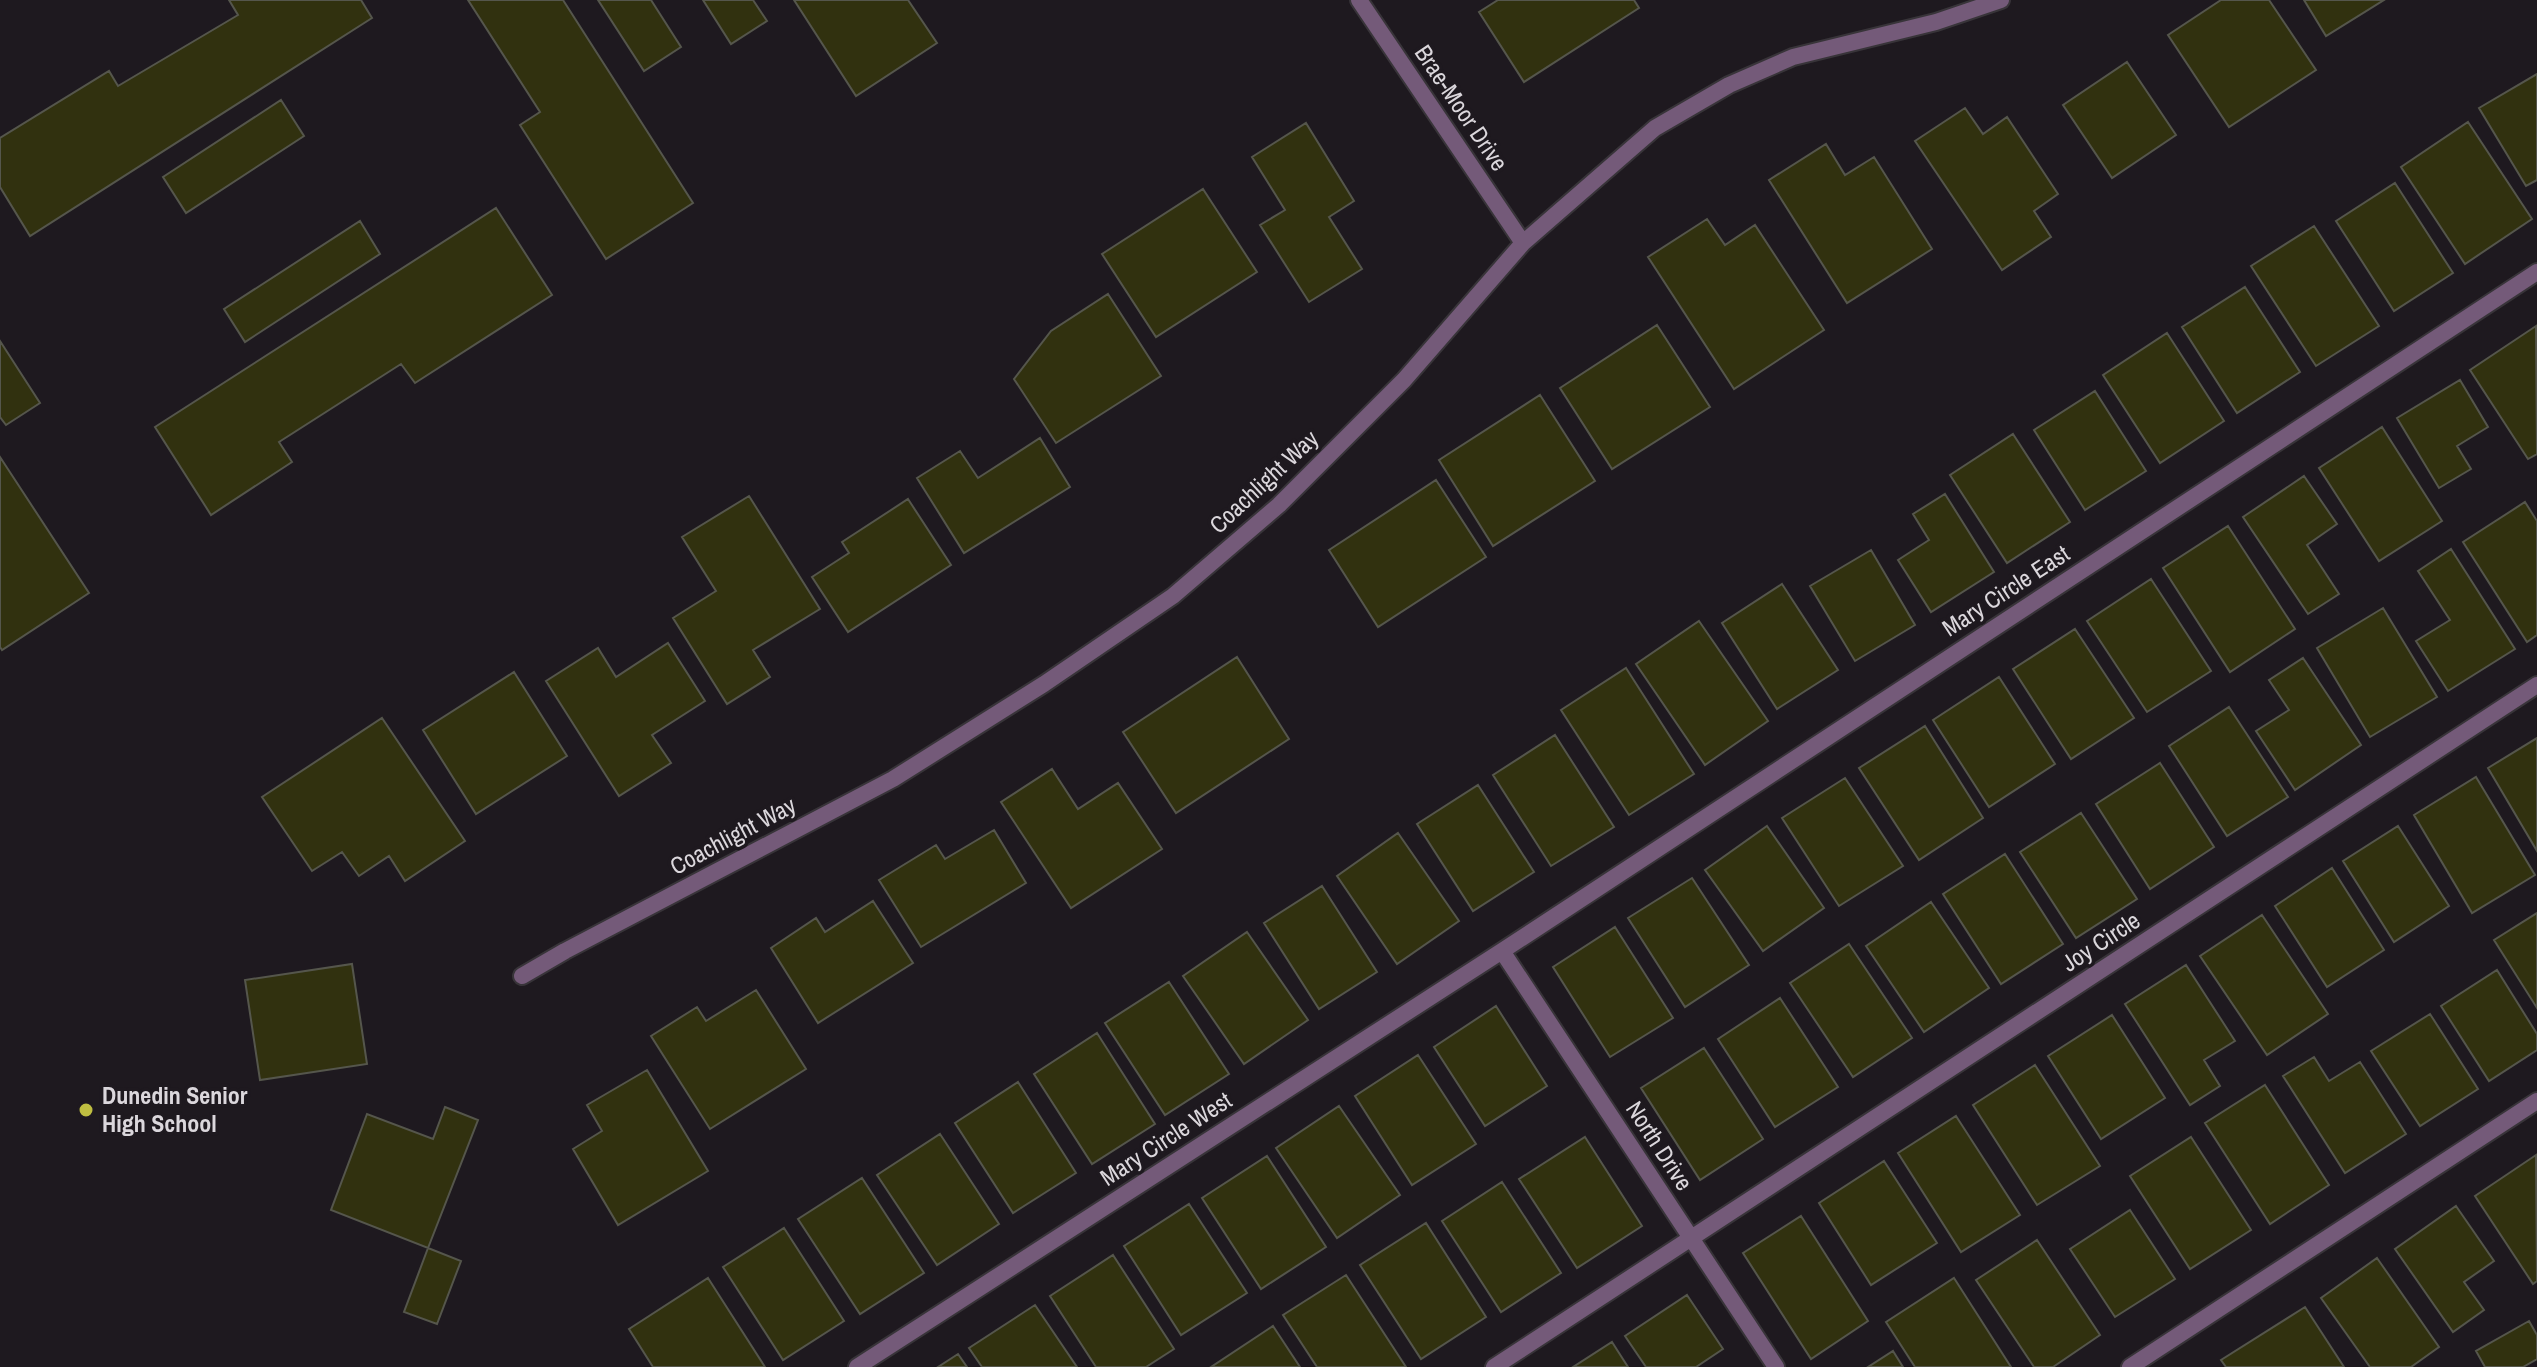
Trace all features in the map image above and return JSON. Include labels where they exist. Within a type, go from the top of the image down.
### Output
[{"type":"street","name":"Brae-Moor Drive","points":[[1359,0],[1523,243]]},
{"type":"street","name":"Coachlight Way","points":[[522,976],[893,779],[1044,684],[1173,596],[1279,505],[1404,380],[1523,243],[1655,128],[1729,85],[1793,57],[1936,22],[2001,0]]},
{"type":"street","name":"Mary Circle East","points":[[1502,951],[2537,272]]},
{"type":"street","name":"Joy Circle","points":[[1691,1239],[2537,685]]},
{"type":"street","name":"North Drive","points":[[1502,951],[1776,1367]]},
{"type":"street","name":"Mary Circle West","points":[[857,1367],[1502,951]]},
{"type":"street","points":[[2130,1367],[2537,1101]]},
{"type":"street","points":[[1494,1367],[1691,1239]]},
{"type":"building","points":[[229,0],[361,0],[372,18],[30,236],[0,187],[0,138],[109,71],[118,86],[238,15]]},
{"type":"building","points":[[468,0],[563,0],[693,203],[606,259],[520,125],[540,112]]},
{"type":"building","points":[[598,0],[651,0],[681,47],[644,71]]},
{"type":"building","points":[[703,0],[753,0],[767,21],[731,44]]},
{"type":"building","points":[[794,0],[908,0],[937,43],[856,96]]},
{"type":"building","points":[[1498,0],[1634,0],[1639,8],[1524,82],[1479,12]]},
{"type":"building","points":[[2221,0],[2269,0],[2316,70],[2229,127],[2168,35]]},
{"type":"building","points":[[2304,0],[2384,0],[2326,36]]},
{"type":"building","points":[[2127,62],[2176,135],[2112,178],[2063,105]]},
{"type":"building","points":[[2537,74],[2537,180],[2526,186],[2479,108]]},
{"type":"building","points":[[281,100],[304,136],[186,213],[163,177]]},
{"type":"building","points":[[1965,108],[1983,134],[2007,117],[2058,194],[2034,211],[2051,237],[2002,270],[1915,141]]},
{"type":"building","points":[[2468,122],[2532,219],[2465,264],[2401,167]]},
{"type":"building","points":[[1306,123],[1354,201],[1329,217],[1362,269],[1309,302],[1260,225],[1285,210],[1252,157]]},
{"type":"building","points":[[1826,144],[1845,175],[1874,157],[1932,249],[1847,303],[1769,180]]},
{"type":"building","points":[[2395,183],[2453,273],[2394,311],[2336,221]]},
{"type":"building","points":[[1203,189],[1257,272],[1156,337],[1102,254]]},
{"type":"building","points":[[496,208],[552,295],[415,383],[401,364],[279,442],[292,462],[211,515],[155,427]]},
{"type":"building","points":[[1707,219],[1725,245],[1755,225],[1824,330],[1734,389],[1648,257]]},
{"type":"building","points":[[360,221],[380,254],[245,342],[224,309]]},
{"type":"building","points":[[2314,226],[2379,326],[2316,366],[2251,266]]},
{"type":"building","points":[[2245,287],[2300,372],[2237,413],[2182,327]]},
{"type":"building","points":[[1108,294],[1161,376],[1056,443],[1014,379],[1051,331]]},
{"type":"building","points":[[1657,325],[1710,407],[1612,469],[1560,388]]},
{"type":"building","points":[[2536,326],[2537,454],[2528,459],[2470,370]]},
{"type":"building","points":[[2167,333],[2224,421],[2160,463],[2103,375]]},
{"type":"building","points":[[0,341],[40,403],[6,425],[0,417]]},
{"type":"building","points":[[2460,380],[2488,427],[2457,446],[2471,469],[2439,488],[2397,418]]},
{"type":"building","points":[[2095,391],[2146,471],[2085,510],[2034,430]]},
{"type":"building","points":[[1540,395],[1595,481],[1493,546],[1439,460]]},
{"type":"building","points":[[2382,427],[2442,521],[2379,561],[2319,468]]},
{"type":"building","points":[[2013,434],[2070,522],[2007,563],[1950,475]]},
{"type":"building","points":[[1040,438],[1070,487],[964,553],[917,478],[960,451],[978,478]]},
{"type":"building","points":[[0,457],[89,593],[2,650],[0,647]]},
{"type":"building","points":[[2304,476],[2337,524],[2307,545],[2339,594],[2308,614],[2243,517]]},
{"type":"building","points":[[1436,480],[1486,557],[1378,627],[1329,550]]},
{"type":"building","points":[[1945,494],[1994,572],[1931,612],[1898,560],[1929,540],[1913,514]]},
{"type":"building","points":[[749,496],[820,609],[753,650],[770,677],[727,704],[673,618],[716,591],[682,537]]},
{"type":"building","points":[[908,499],[951,565],[848,632],[812,577],[849,553],[842,542]]},
{"type":"building","points":[[2525,502],[2537,521],[2537,635],[2527,642],[2463,542]]},
{"type":"building","points":[[2228,526],[2295,629],[2230,672],[2163,568]]},
{"type":"building","points":[[2451,549],[2515,649],[2448,691],[2416,641],[2450,620],[2418,571]]},
{"type":"building","points":[[1871,550],[1915,625],[1855,661],[1810,586]]},
{"type":"building","points":[[2151,579],[2211,671],[2147,712],[2087,621]]},
{"type":"building","points":[[1782,584],[1838,670],[1777,709],[1722,623]]},
{"type":"building","points":[[2383,608],[2437,697],[2370,737],[2317,648]]},
{"type":"building","points":[[1699,621],[1768,721],[1705,765],[1636,664]]},
{"type":"building","points":[[2075,629],[2134,718],[2071,759],[2013,669]]},
{"type":"building","points":[[668,643],[705,701],[652,735],[671,763],[619,796],[546,681],[598,648],[616,677]]},
{"type":"building","points":[[1237,657],[1289,739],[1176,813],[1123,732]]},
{"type":"building","points":[[2303,658],[2361,745],[2295,790],[2256,731],[2289,710],[2269,680]]},
{"type":"building","points":[[1626,668],[1694,774],[1629,815],[1561,710]]},
{"type":"building","points":[[514,672],[567,756],[476,814],[423,730]]},
{"type":"building","points":[[1999,677],[2055,764],[1989,807],[1933,720]]},
{"type":"building","points":[[2229,707],[2288,797],[2227,836],[2169,746]]},
{"type":"building","points":[[382,718],[465,841],[405,881],[389,856],[359,876],[342,852],[312,871],[262,797]]},
{"type":"building","points":[[1925,726],[1983,818],[1919,860],[1859,768]]},
{"type":"building","points":[[1555,735],[1614,827],[1551,866],[1493,775]]},
{"type":"building","points":[[2537,738],[2537,851],[2488,768]]},
{"type":"building","points":[[2160,763],[2214,847],[2150,889],[2096,804]]},
{"type":"building","points":[[1052,769],[1078,809],[1118,783],[1162,849],[1071,908],[1001,802]]},
{"type":"building","points":[[2476,777],[2535,875],[2472,913],[2414,815]]},
{"type":"building","points":[[1845,778],[1903,866],[1839,906],[1782,818]]},
{"type":"building","points":[[1478,785],[1534,872],[1473,911],[1417,824]]},
{"type":"building","points":[[2081,813],[2137,899],[2076,938],[2020,852]]},
{"type":"building","points":[[1767,826],[1824,908],[1763,951],[1705,870]]},
{"type":"building","points":[[2398,826],[2449,906],[2394,942],[2343,861]]},
{"type":"building","points":[[994,830],[1026,883],[921,947],[879,880],[936,845],[945,859]]},
{"type":"building","points":[[1398,833],[1459,921],[1397,964],[1337,876]]},
{"type":"building","points":[[2005,854],[2063,944],[2001,984],[1943,894]]},
{"type":"building","points":[[2332,868],[2384,950],[2327,987],[2275,906]]},
{"type":"building","points":[[1692,878],[1749,965],[1685,1007],[1628,918]]},
{"type":"building","points":[[1322,886],[1377,972],[1319,1009],[1264,923]]},
{"type":"building","points":[[873,901],[913,963],[818,1023],[771,948],[816,918],[825,932]]},
{"type":"building","points":[[1931,902],[1989,988],[1924,1032],[1866,946]]},
{"type":"building","points":[[2537,913],[2537,1008],[2494,940]]},
{"type":"building","points":[[2262,915],[2328,1014],[2267,1055],[2200,956]]},
{"type":"building","points":[[1615,927],[1673,1018],[1610,1057],[1553,967]]},
{"type":"building","points":[[1247,932],[1308,1020],[1244,1064],[1183,976]]},
{"type":"building","points":[[1849,944],[1912,1038],[1853,1077],[1790,983]]},
{"type":"building","points":[[352,964],[367,1064],[260,1080],[245,980]]},
{"type":"building","points":[[2186,965],[2235,1041],[2204,1060],[2220,1086],[2190,1105],[2125,1004]]},
{"type":"building","points":[[2497,970],[2537,1034],[2537,1050],[2489,1081],[2441,1006]]},
{"type":"building","points":[[1169,982],[1229,1074],[1165,1115],[1105,1023]]},
{"type":"building","points":[[756,990],[806,1069],[710,1129],[651,1036],[697,1007],[706,1021]]},
{"type":"building","points":[[1780,998],[1838,1087],[1775,1127],[1718,1039]]},
{"type":"building","points":[[1496,1006],[1547,1086],[1485,1126],[1434,1047]]},
{"type":"building","points":[[2430,1014],[2478,1089],[2420,1126],[2371,1051]]},
{"type":"building","points":[[2112,1015],[2165,1098],[2101,1139],[2048,1056]]},
{"type":"building","points":[[1097,1033],[1155,1124],[1092,1164],[1034,1074]]},
{"type":"building","points":[[1704,1048],[1763,1139],[1700,1180],[1641,1088]]},
{"type":"building","points":[[1418,1055],[1476,1144],[1412,1185],[1355,1096]]},
{"type":"building","points":[[2314,1057],[2329,1081],[2360,1062],[2406,1134],[2345,1173],[2283,1076]]},
{"type":"building","points":[[2035,1065],[2100,1166],[2037,1205],[1973,1105]]},
{"type":"building","points":[[647,1070],[708,1171],[618,1225],[573,1149],[602,1131],[587,1105]]},
{"type":"building","points":[[1018,1082],[1076,1173],[1013,1213],[955,1123]]},
{"type":"building","points":[[2265,1085],[2329,1185],[2270,1224],[2205,1123]]},
{"type":"building","points":[[1339,1106],[1400,1195],[1337,1238],[1276,1148]]},
{"type":"building","points":[[445,1107],[478,1120],[428,1248],[331,1210],[367,1114],[433,1139]]},
{"type":"building","points":[[1956,1116],[2020,1215],[1961,1252],[1898,1153]]},
{"type":"building","points":[[940,1134],[999,1224],[937,1265],[877,1175]]},
{"type":"building","points":[[1585,1137],[1642,1226],[1577,1268],[1519,1179]]},
{"type":"building","points":[[2191,1137],[2251,1230],[2190,1269],[2130,1176]]},
{"type":"building","points":[[2536,1155],[2537,1281],[2533,1284],[2475,1196]]},
{"type":"building","points":[[1267,1156],[1326,1247],[1261,1289],[1202,1198]]},
{"type":"building","points":[[1884,1161],[1937,1243],[1871,1285],[1819,1203]]},
{"type":"building","points":[[862,1178],[924,1273],[860,1314],[798,1219]]},
{"type":"building","points":[[1502,1182],[1561,1273],[1501,1312],[1442,1221]]},
{"type":"building","points":[[1189,1204],[1247,1293],[1181,1335],[1124,1246]]},
{"type":"building","points":[[2456,1206],[2494,1261],[2464,1282],[2484,1310],[2453,1332],[2395,1249]]},
{"type":"building","points":[[2130,1210],[2175,1279],[2115,1317],[2070,1249]]},
{"type":"building","points":[[1801,1216],[1868,1321],[1811,1359],[1743,1253]]},
{"type":"building","points":[[1426,1223],[1486,1317],[1421,1359],[1360,1265]]},
{"type":"building","points":[[784,1228],[844,1321],[783,1360],[723,1267]]},
{"type":"building","points":[[2037,1240],[2100,1335],[2053,1367],[2034,1367],[1976,1280]]},
{"type":"building","points":[[428,1248],[461,1261],[437,1324],[404,1312]]},
{"type":"building","points":[[1113,1255],[1174,1349],[1146,1367],[1096,1367],[1050,1296]]},
{"type":"building","points":[[2377,1258],[2439,1347],[2411,1367],[2370,1367],[2321,1298]]},
{"type":"building","points":[[1346,1275],[1406,1367],[1317,1367],[1283,1315]]},
{"type":"building","points":[[708,1278],[765,1367],[653,1367],[629,1329]]},
{"type":"building","points":[[1954,1278],[2011,1367],[1915,1367],[1886,1322]]},
{"type":"building","points":[[1687,1295],[1723,1349],[1696,1367],[1646,1367],[1625,1336]]},
{"type":"building","points":[[1035,1305],[1077,1367],[982,1367],[969,1348]]},
{"type":"building","points":[[2305,1307],[2344,1367],[2226,1367],[2221,1360]]},
{"type":"building","points":[[2529,1321],[2537,1335],[2537,1359],[2523,1367],[2485,1367],[2476,1351]]},
{"type":"building","points":[[1273,1326],[1300,1367],[1211,1367]]},
{"type":"building","points":[[1612,1342],[1628,1367],[1573,1367]]},
{"type":"building","points":[[1893,1351],[1903,1367],[1868,1367]]},
{"type":"building","points":[[958,1354],[967,1367],[938,1367]]},
{"type":"place","name":"Dunedin Senior High School","points":[[86,1110]]}]
